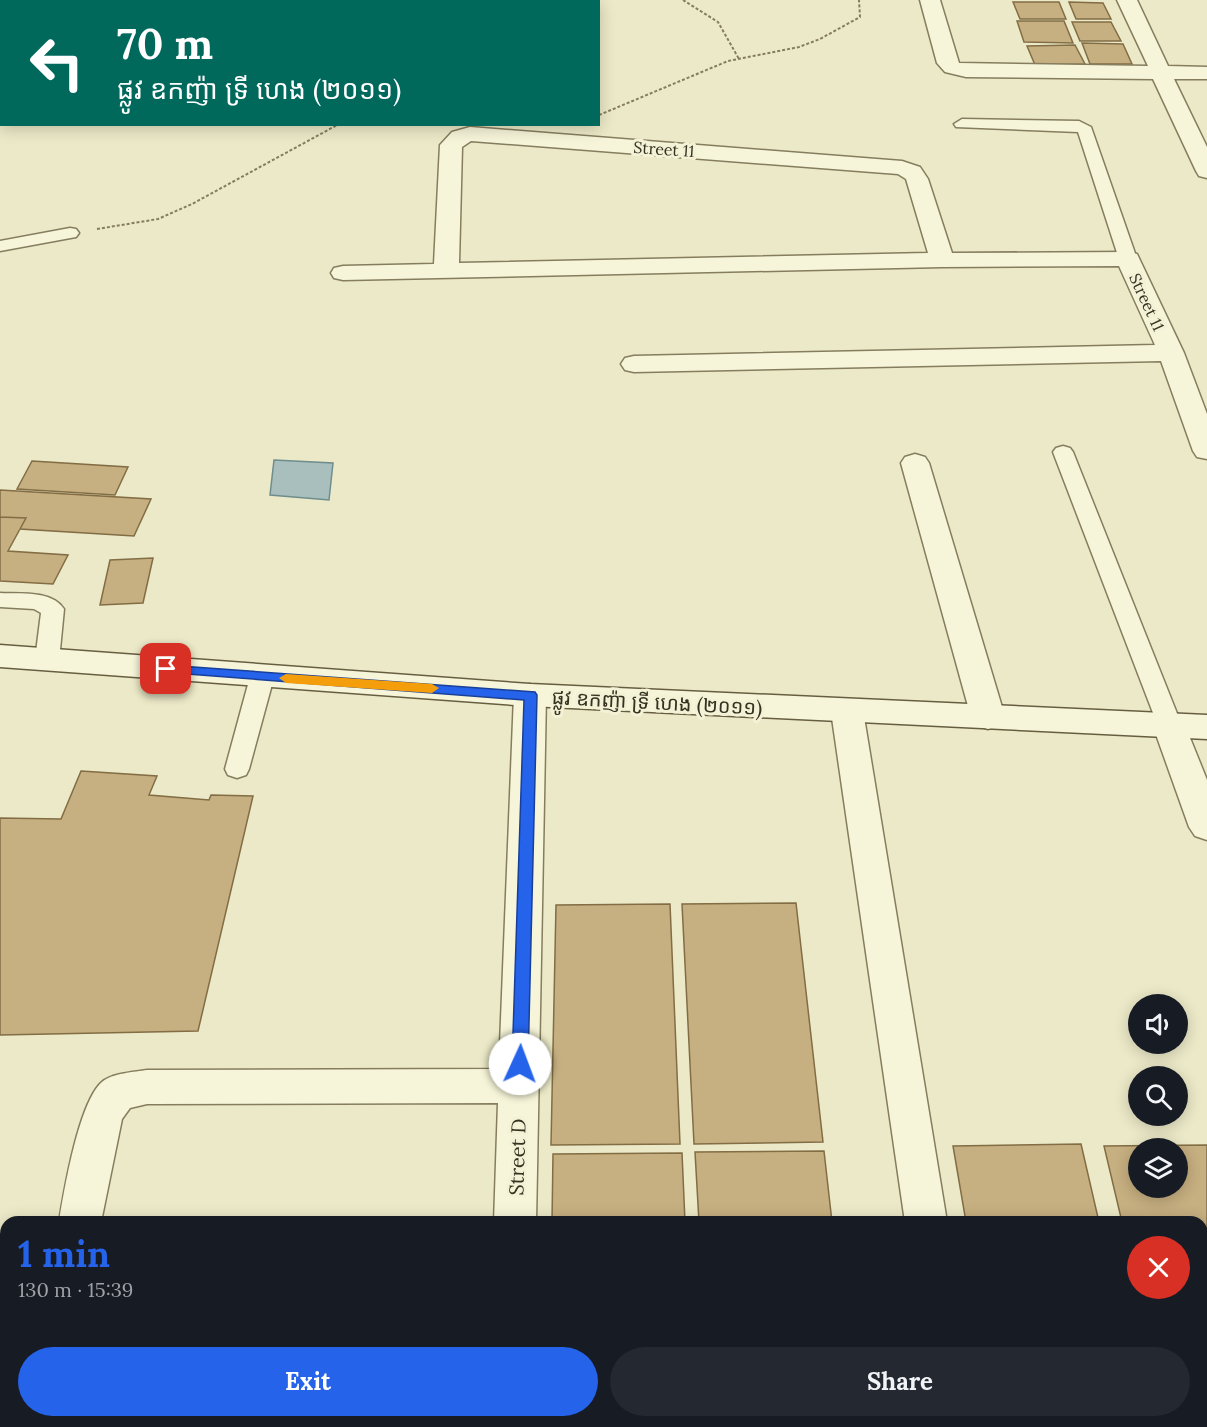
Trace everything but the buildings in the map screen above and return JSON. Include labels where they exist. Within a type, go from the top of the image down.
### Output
[{"type":"street","points":[[930,0],[947,63],[952,68],[966,71],[1207,73]]},
{"type":"street","points":[[1126,0],[1207,171]]},
{"type":"street","name":"Street 11","points":[[446,271],[451,145],[460,137],[470,134],[902,168],[912,172],[917,179],[942,260]]},
{"type":"street","name":"Street 11","points":[[343,273],[942,260],[1128,259],[1171,353],[1207,451]]},
{"type":"street","points":[[634,364],[1171,353]]},
{"type":"street","points":[[915,463],[988,717]]},
{"type":"street","name":"ផ្លូវ ឧកញ៉ា ទ្រី ហេង (២០១១)","points":[[0,656],[531,695],[1207,728]]},
{"type":"street","name":"Street D","points":[[515,1216],[531,695]]},
{"type":"street","points":[[847,711],[925,1216]]},
{"type":"street","points":[[1170,726],[1207,827]]},
{"type":"street","points":[[81,1216],[103,1115],[117,1093],[147,1087],[519,1086]]},
{"type":"lane","points":[[962,124],[1080,126],[1085,130],[1128,259]]},
{"type":"lane","points":[[0,246],[70,233]]},
{"type":"lane","points":[[1063,452],[1170,726]]},
{"type":"lane","points":[[0,600],[38,602],[53,609],[46,660]]},
{"type":"lane","points":[[237,769],[262,676]]},
{"type":"path","points":[[683,0],[718,22],[739,59]]},
{"type":"path","points":[[600,114],[728,61],[799,46],[820,39],[860,16],[859,0]]},
{"type":"path","points":[[70,233],[158,219],[192,204],[335,126]]},
{"type":"water","points":[[274,460],[333,463],[329,500],[270,495]]},
{"type":"slow traffic","points":[[286,678],[432,688]]},
{"type":"route","points":[[166,669],[531,695],[520,1064]]}]
